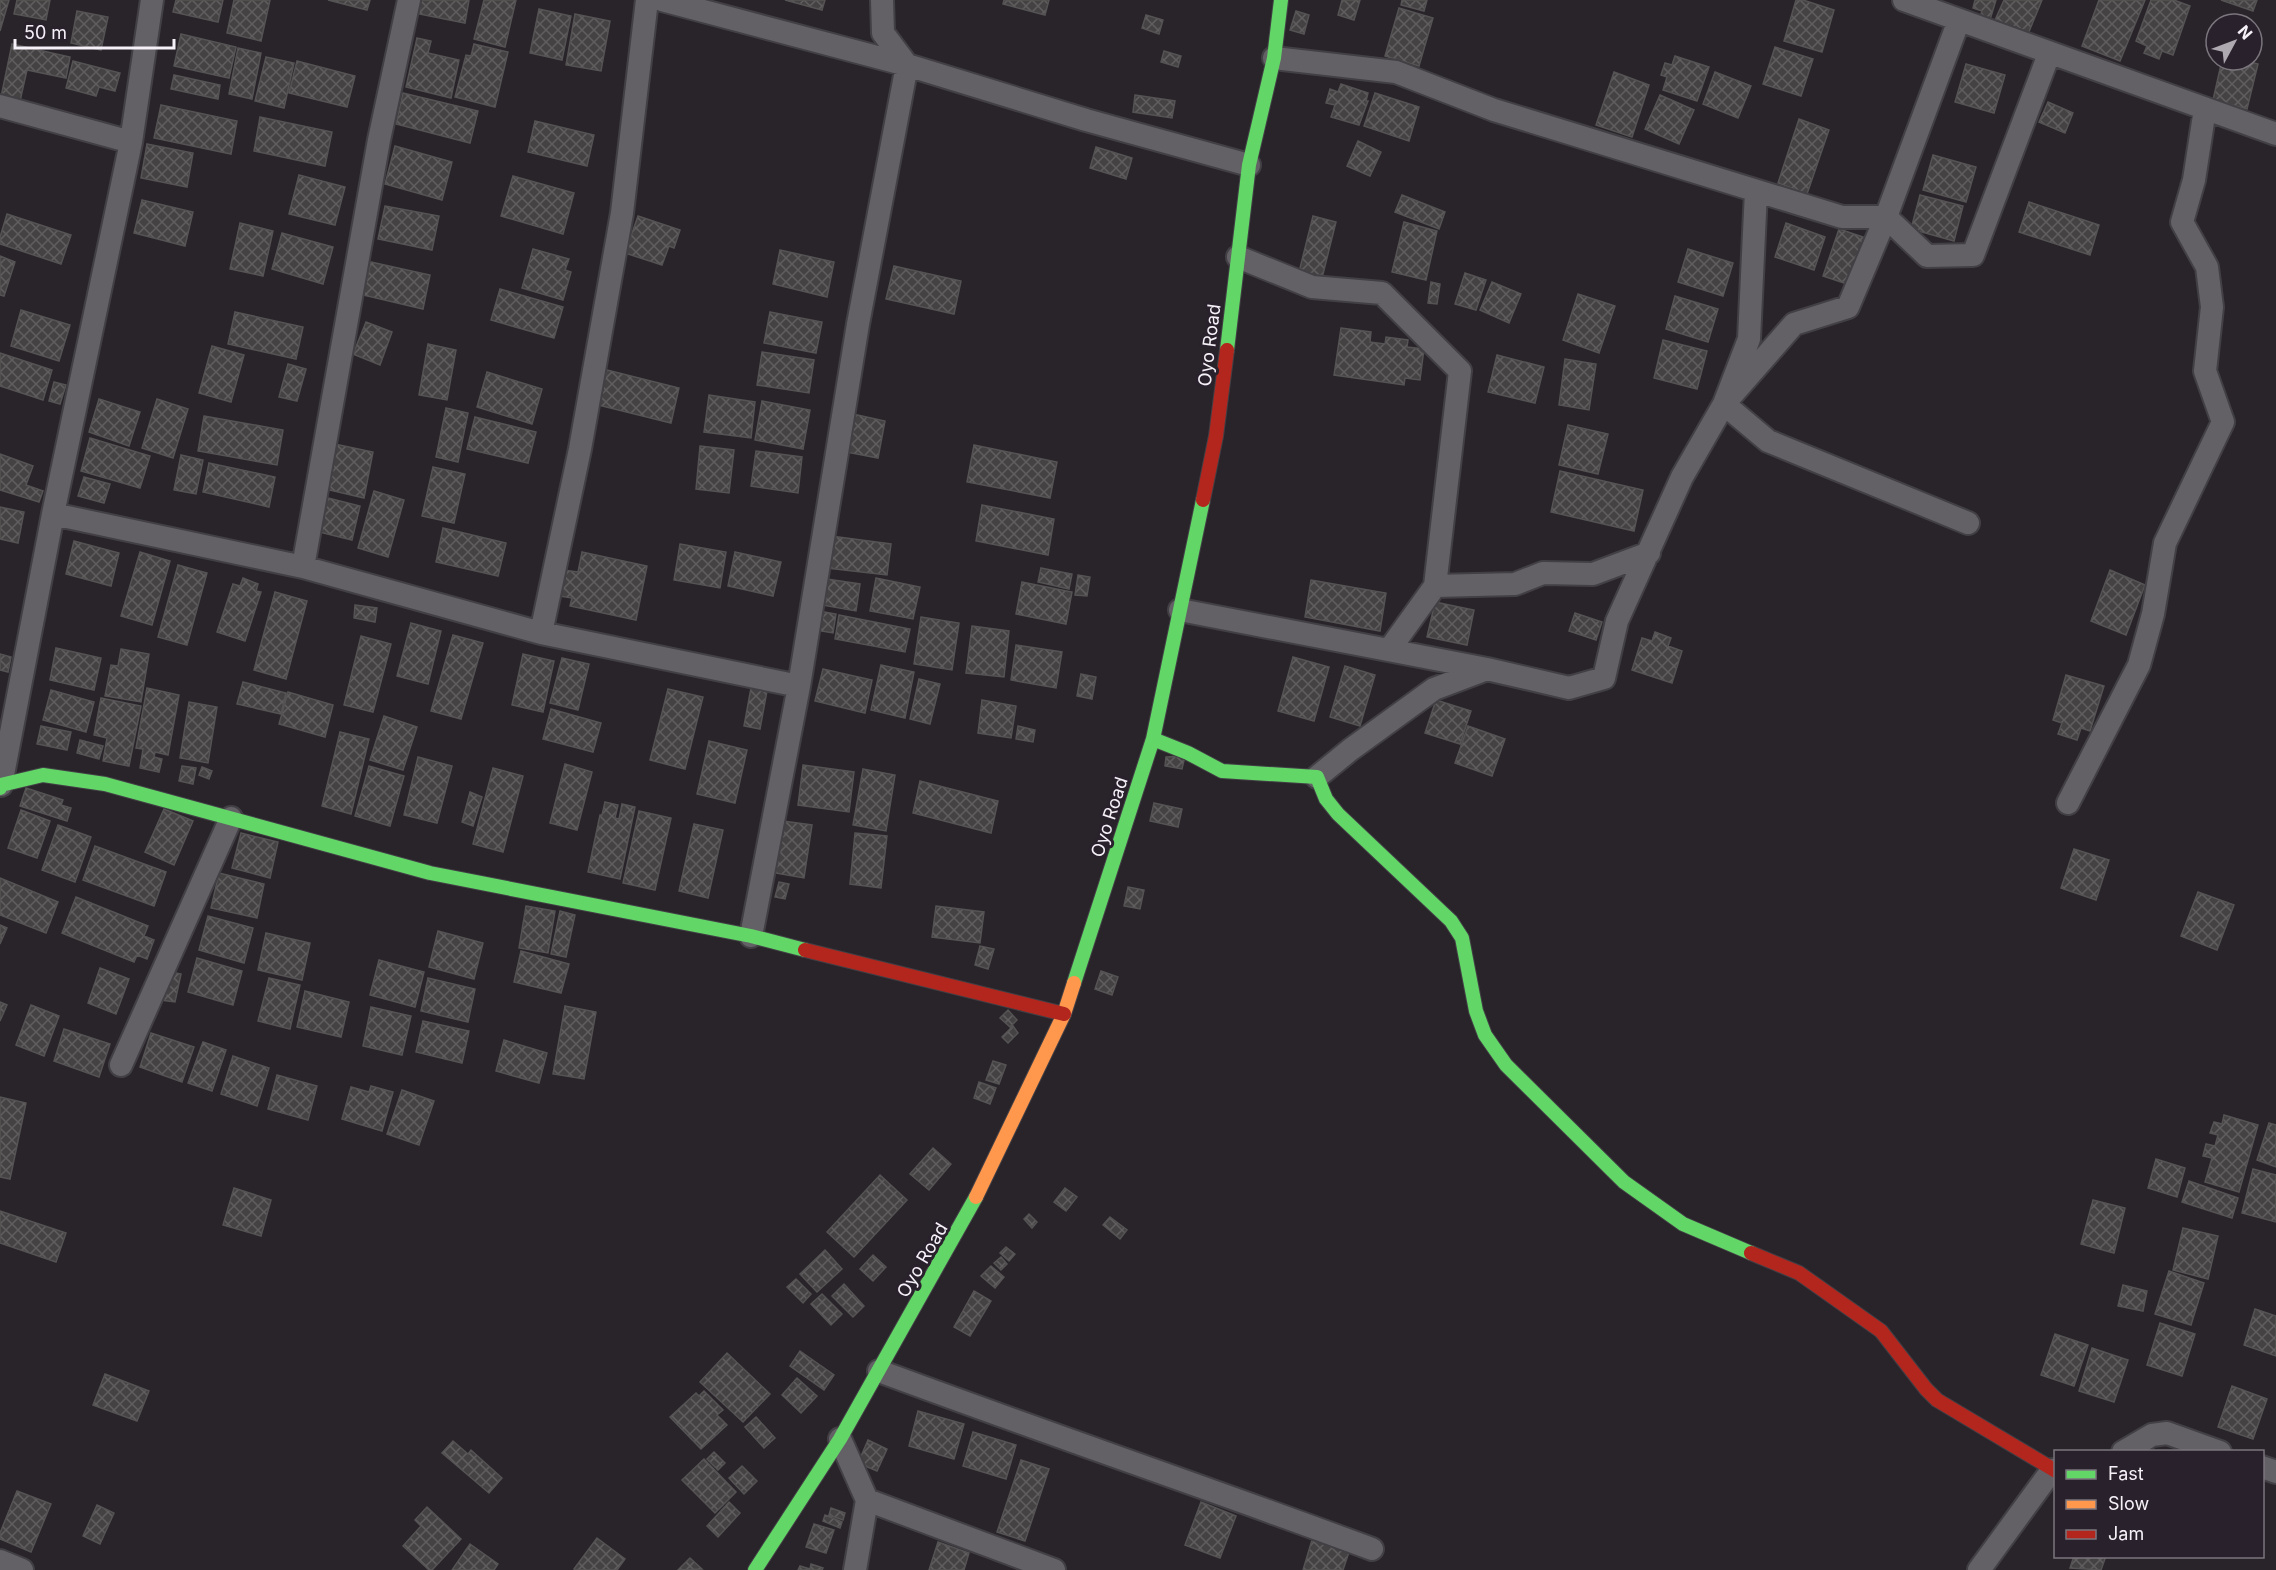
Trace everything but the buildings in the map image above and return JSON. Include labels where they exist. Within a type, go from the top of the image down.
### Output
[{"type":"street","points":[[303,567],[379,140],[409,0]]},
{"type":"street","points":[[541,633],[580,449],[622,213],[647,0]]},
{"type":"street","points":[[662,0],[907,65],[1086,120],[1249,165]]},
{"type":"street","points":[[750,936],[799,686],[858,324],[907,65],[883,33],[882,0]]},
{"type":"street","name":"Oyo Road","points":[[755,1570],[840,1439],[968,1215],[1064,1014],[1153,739],[1216,436],[1249,165],[1274,58],[1281,0]]},
{"type":"street","points":[[1904,0],[2276,134]]},
{"type":"street","points":[[146,1],[131,142],[53,514],[0,787],[43,775],[105,784],[430,873],[750,936],[1064,1014]]},
{"type":"street","points":[[1724,404],[1794,324],[1848,307],[1886,217],[1959,20]]},
{"type":"street","points":[[1274,58],[1396,72],[1494,110],[1842,217],[1886,217],[1927,256],[1973,255],[2049,54]]},
{"type":"street","points":[[0,106],[131,142]]},
{"type":"street","points":[[2068,803],[2139,665],[2153,614],[2165,543],[2223,422],[2205,371],[2212,307],[2207,267],[2182,222],[2194,180],[2205,109]]},
{"type":"street","points":[[1180,610],[1487,669],[1569,688],[1604,678],[1617,621],[1682,477],[1724,404],[1749,339],[1756,191]]},
{"type":"street","points":[[1238,257],[1312,287],[1382,293],[1460,371],[1435,586],[1389,651]]},
{"type":"street","points":[[1724,404],[1768,441],[1968,523]]},
{"type":"street","points":[[53,514],[303,567],[541,633],[799,686]]},
{"type":"street","points":[[1435,586],[1515,584],[1543,573],[1593,574],[1649,553]]},
{"type":"street","points":[[1153,739],[1188,753],[1222,771],[1317,777],[1434,689],[1487,669]]},
{"type":"street","points":[[1317,777],[1326,799],[1338,814],[1451,921],[1462,938],[1476,1011],[1485,1035],[1506,1065],[1624,1182],[1683,1224],[1799,1273],[1881,1331],[1937,1400],[2054,1470],[1979,1570]]},
{"type":"street","points":[[122,1065],[231,818]]},
{"type":"street","points":[[879,1371],[1023,1424],[1198,1484],[1372,1549]]},
{"type":"street","points":[[2127,1450],[2152,1436],[2167,1432],[2215,1450]]},
{"type":"street","points":[[840,1439],[867,1500],[855,1570]]},
{"type":"street","points":[[867,1500],[1054,1570]]},
{"type":"street","points":[[0,1561],[22,1570]]},
{"type":"traffic: fast","points":[[1227,350],[1249,165],[1274,58],[1281,0]]},
{"type":"traffic: fast","points":[[1074,983],[1153,739],[1203,500]]},
{"type":"traffic: fast","points":[[1153,739],[1188,753],[1222,771],[1317,777],[1326,799],[1338,814],[1451,921],[1462,938],[1476,1011],[1485,1035],[1506,1065],[1624,1182],[1683,1224],[1751,1253]]},
{"type":"traffic: fast","points":[[0,788],[1,785],[43,775],[105,784],[430,873],[751,936],[805,950]]},
{"type":"traffic: fast","points":[[755,1570],[840,1439],[976,1197]]},
{"type":"traffic: slow","points":[[976,1197],[1064,1014],[1074,983]]},
{"type":"traffic: jam","points":[[1203,500],[1216,436],[1227,350]]},
{"type":"traffic: jam","points":[[805,950],[1064,1014]]},
{"type":"traffic: jam","points":[[1751,1253],[1799,1273],[1881,1331],[1937,1400],[2054,1470]]}]
